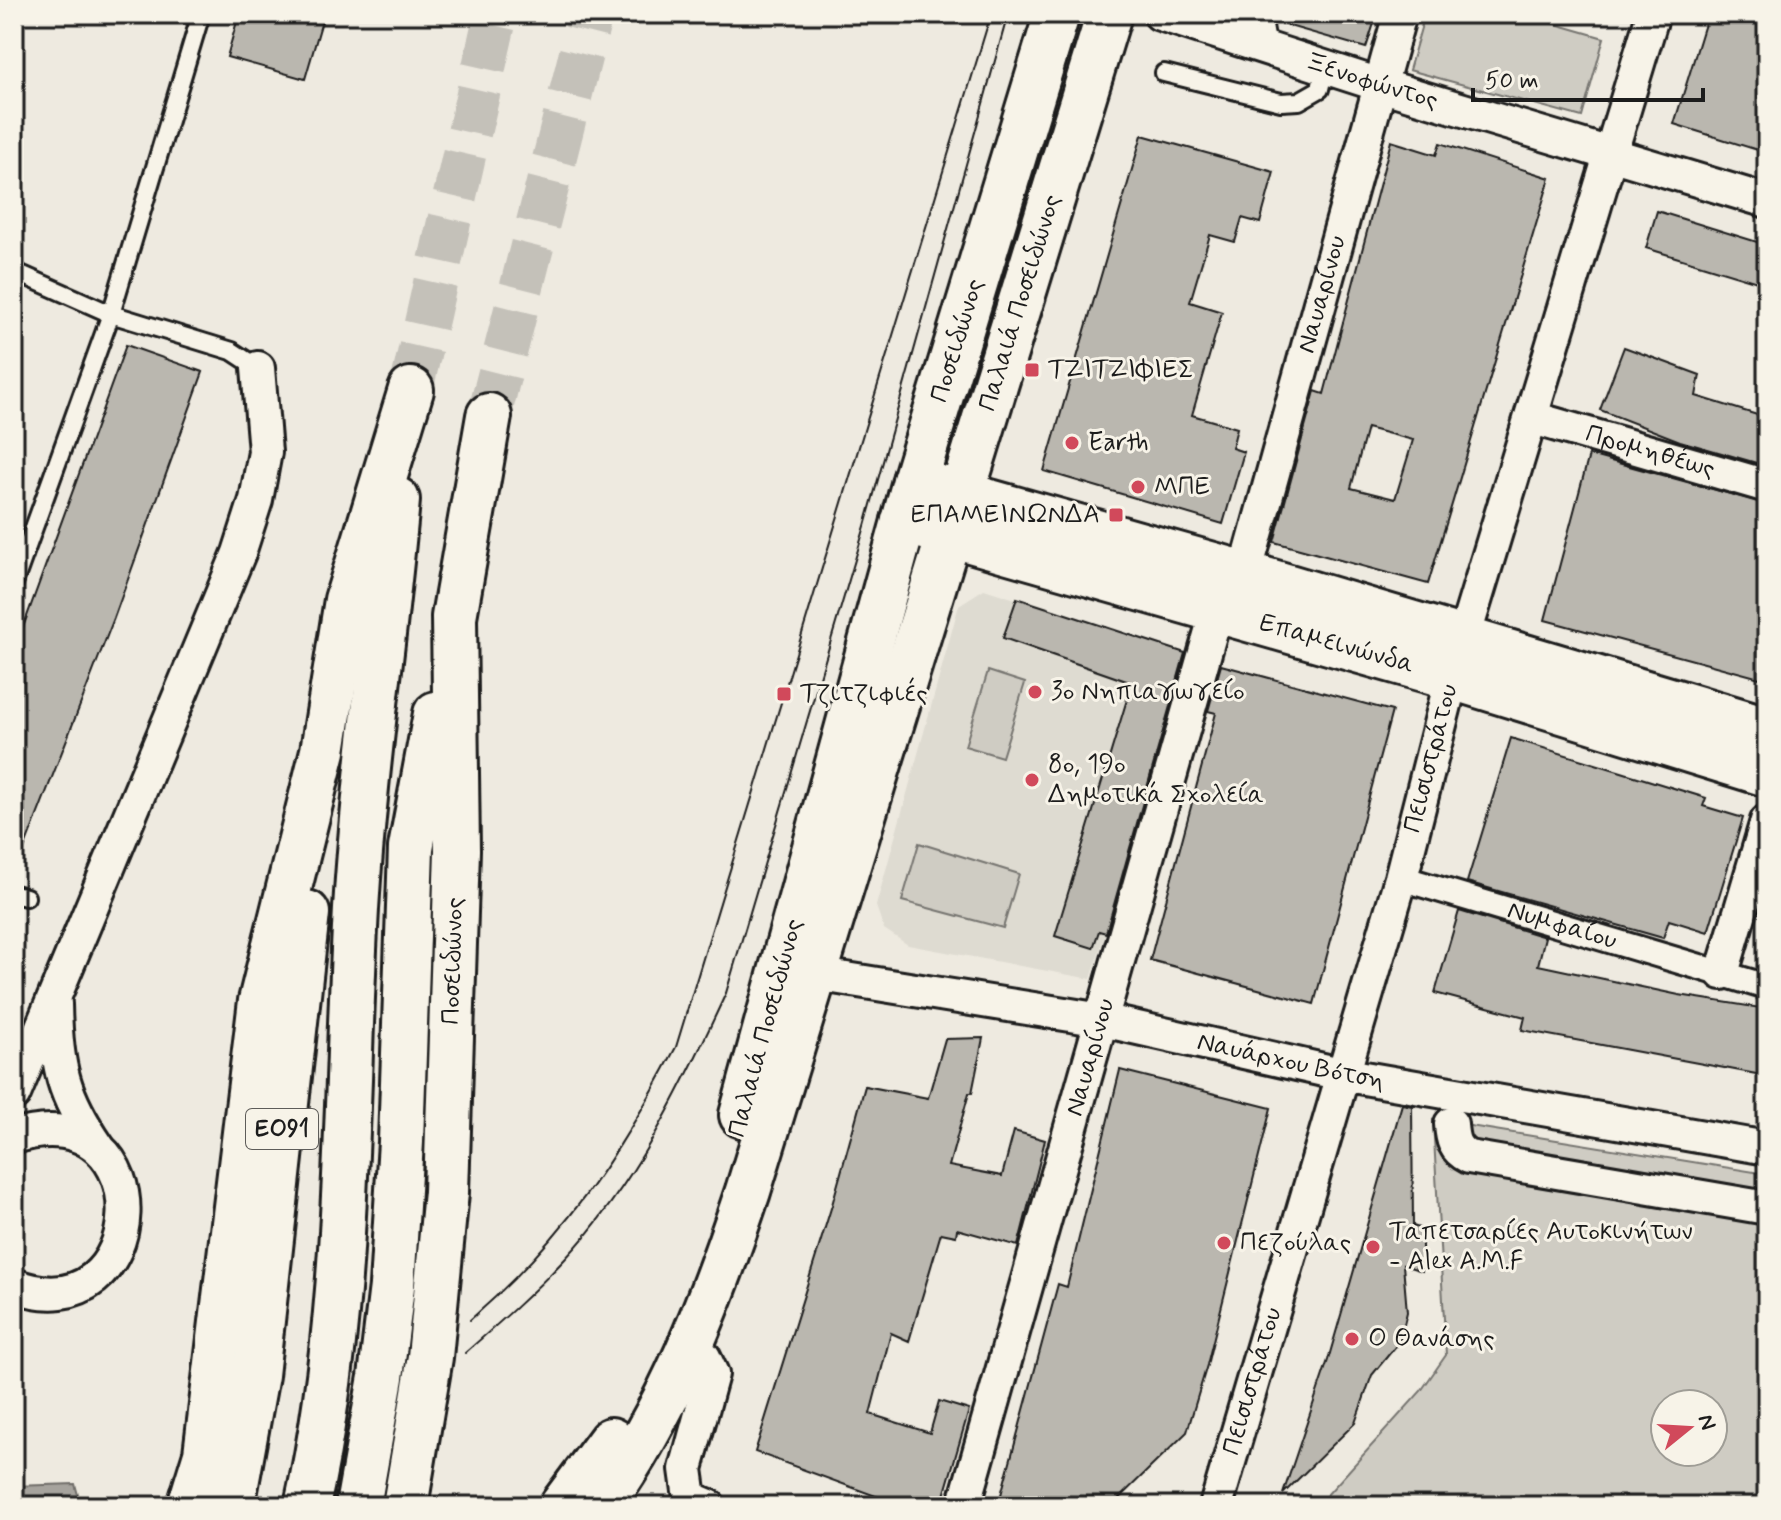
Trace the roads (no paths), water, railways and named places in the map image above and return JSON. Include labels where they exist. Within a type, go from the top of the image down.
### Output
[{"type":"main road","points":[[1057,14],[1015,159],[1061,172]]},
{"type":"main road","name":"Παλαιά Ποσειδώνος","points":[[601,1506],[663,1409],[690,1349],[743,1206],[1109,14]]},
{"type":"main road","name":"Ποσειδώνος","points":[[910,501],[1015,159]]},
{"type":"main road","points":[[190,1506],[206,1454],[261,1001],[323,751],[347,600],[408,402],[356,906],[332,1356],[321,1442],[307,1506]]},
{"type":"main road","name":"Ποσειδώνος","points":[[405,1506],[430,1357],[446,1192],[457,850],[454,617],[489,416]]},
{"type":"main road","name":"Παλαιά Ποσειδώνος","points":[[562,1506],[630,1410],[669,1342],[691,1288],[721,1191],[910,501]]},
{"type":"main road","name":"Επαμεινώνδα","points":[[910,501],[957,515],[1217,610],[1458,658],[1767,729]]},
{"type":"main road","name":"Επαμεινώνδα","points":[[957,515],[1245,574],[1767,774]]},
{"type":"main road","points":[[358,1506],[381,1377],[392,1286],[401,1142],[411,848],[454,617]]},
{"type":"main road","name":"ΕΟ91","points":[[232,1506],[256,1375],[323,751]]},
{"type":"street","name":"Ναυαρίνου","points":[[1245,574],[1400,14]]},
{"type":"street","name":"Πεισιστράτου","points":[[1216,1506],[1401,878],[1458,658],[1653,14]]},
{"type":"street","name":"Ξενοφώντος","points":[[1175,16],[1380,85],[1767,201]]},
{"type":"street","points":[[14,1094],[239,553],[256,500],[265,452],[258,368]]},
{"type":"street","name":"Προμηθέως","points":[[1533,418],[1767,486]]},
{"type":"street","name":"Ναυαρίνου","points":[[964,1506],[1217,610]]},
{"type":"street","points":[[1722,973],[1767,821]]},
{"type":"street","name":"Νυμφαίου","points":[[1401,878],[1767,987]]},
{"type":"street","name":"Ναυάρχου Βότση","points":[[815,974],[1102,1020],[1341,1074],[1450,1109],[1767,1148]]},
{"type":"street","points":[[14,1318],[26,1302],[51,1292],[73,1288],[94,1277],[110,1260],[121,1239],[126,1217],[125,1194],[116,1172],[72,1109],[61,1075],[54,997]]},
{"type":"street","points":[[1450,1109],[1453,1141],[1460,1153],[1479,1159],[1767,1208]]},
{"type":"street","points":[[14,1137],[34,1131],[59,1131],[82,1139],[102,1153]]},
{"type":"street","points":[[14,1285],[51,1292]]},
{"type":"street","points":[[690,1349],[704,1357],[712,1374],[685,1483],[690,1498],[709,1506]]},
{"type":"lane","points":[[14,583],[111,314],[201,14]]},
{"type":"lane","points":[[1262,14],[1268,49]]},
{"type":"lane","points":[[1164,73],[1281,102],[1299,101],[1320,89],[1325,67]]},
{"type":"lane","points":[[14,271],[111,314],[232,351],[258,368]]},
{"type":"tunnel","points":[[411,390],[496,14]]},
{"type":"tunnel","points":[[489,416],[591,14]]},
{"type":"tram line","points":[[470,1320],[534,1258],[587,1194],[633,1124],[676,1047],[991,14]]},
{"type":"tram line","points":[[465,1353],[552,1272],[590,1231],[613,1200],[675,1099],[726,993],[865,526],[1008,14]]},
{"type":"place","name":"ΤΖΙΤΖΙΦΙΕΣ","points":[[1032,370]]},
{"type":"place","name":"Earth","points":[[1072,443]]},
{"type":"place","name":"ΜΠΕ","points":[[1138,487]]},
{"type":"place","name":"ΕΠΑΜΕΙΝΩΝΔΑ","points":[[1116,515]]},
{"type":"place","name":"3ο Νηπιαγωγείο","points":[[1035,692]]},
{"type":"place","name":"Τζιτζιφιές","points":[[784,694]]},
{"type":"place","name":"8ο, 19ο Δημοτικά Σχολεία","points":[[1032,780]]},
{"type":"place","name":"Πεζούλας","points":[[1224,1243]]},
{"type":"place","name":"Ταπετσαρίες Αυτοκινήτων - Alex A.M.F","points":[[1373,1247]]},
{"type":"place","name":"Ο Θανάσης","points":[[1352,1339]]}]
